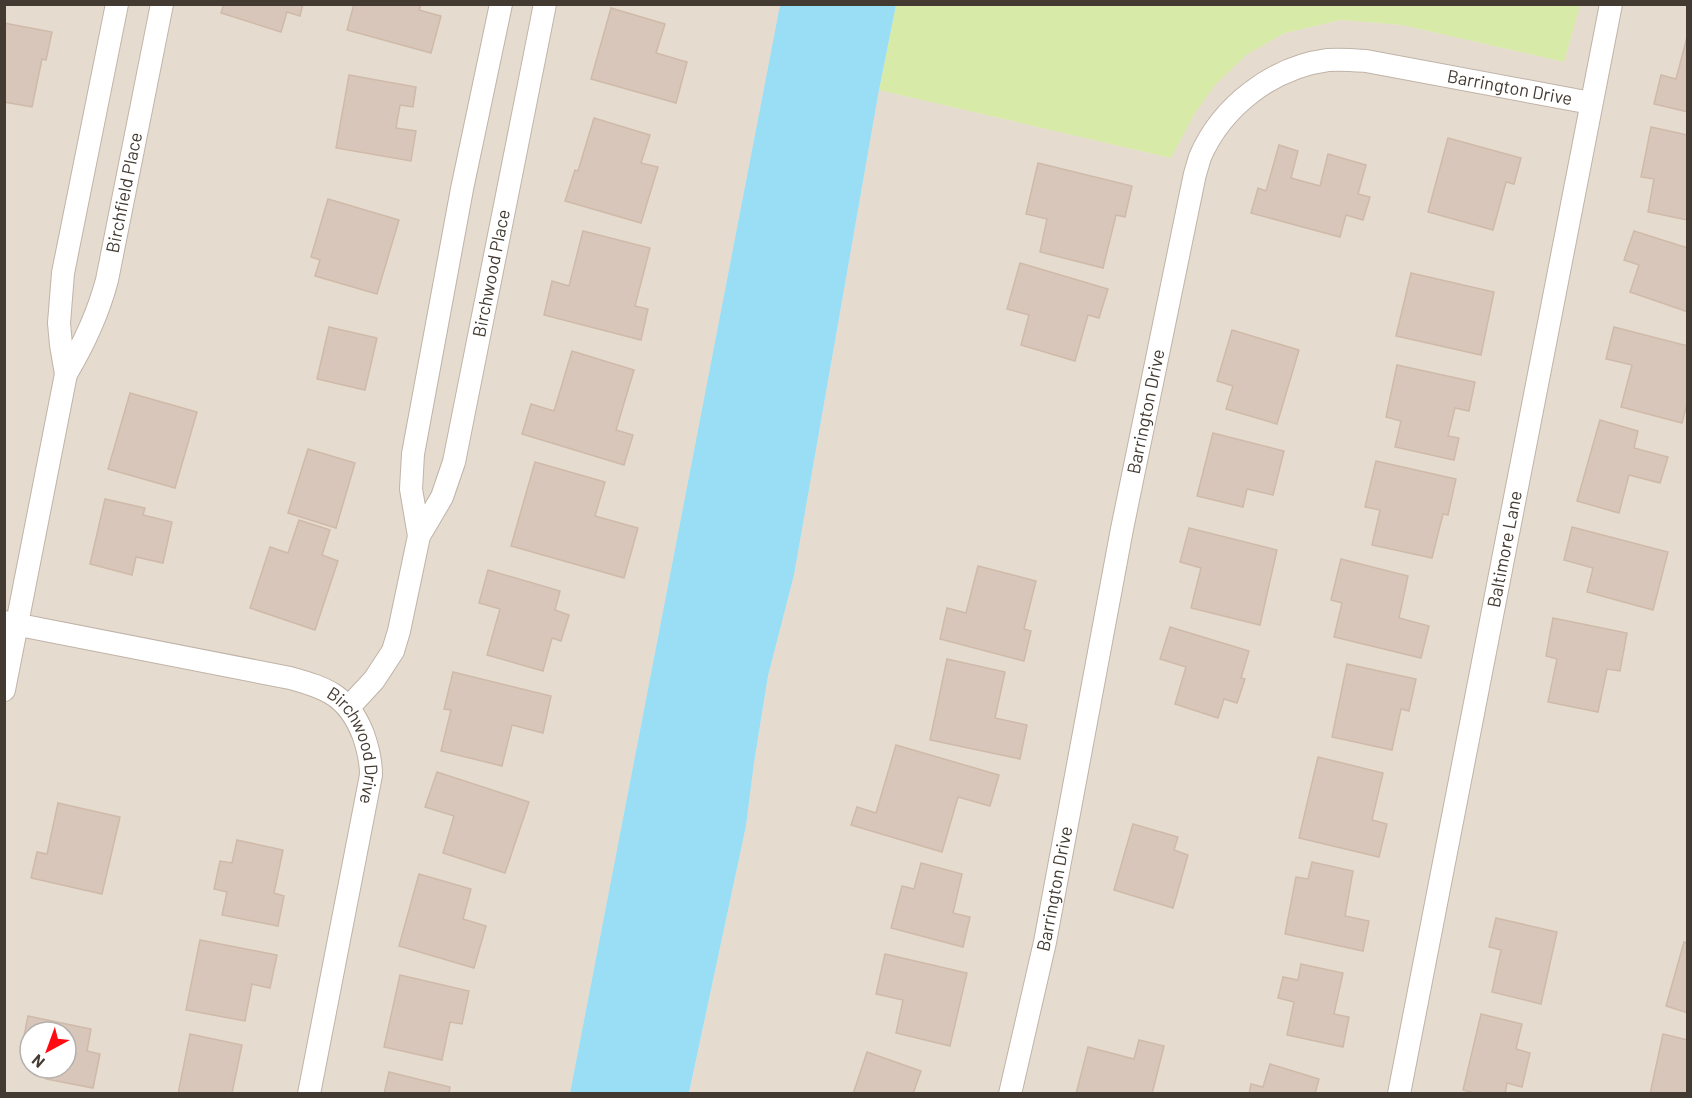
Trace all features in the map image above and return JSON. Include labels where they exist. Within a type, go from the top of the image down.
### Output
[{"type":"street","name":"Birchfield Place","points":[[66,374],[59,322],[63,273],[117,4]]},
{"type":"street","name":"Birchfield Place","points":[[4,690],[11,623],[66,374],[90,330],[107,280],[162,4]]},
{"type":"street","name":"Birchwood Place","points":[[419,536],[411,489],[413,454],[462,189],[501,4]]},
{"type":"street","name":"Birchwood Place","points":[[349,707],[375,680],[393,651],[419,536],[442,497],[454,462],[545,4]]},
{"type":"street","name":"Baltimore Lane","points":[[1399,1094],[1611,4]]},
{"type":"street","name":"Barrington Drive","points":[[1010,1094],[1046,942],[1122,529],[1183,228],[1196,170],[1207,143],[1226,116],[1268,80],[1299,67],[1328,60],[1366,61],[1591,103]]},
{"type":"street","name":"Birchwood Drive","points":[[11,623],[290,678],[332,694],[349,707],[356,717],[366,742],[371,775],[309,1094]]},
{"type":"shaded area","points":[[5,5],[780,5],[570,1093],[5,1094]]},
{"type":"shaded area","points":[[1580,5],[1687,5],[1687,1093],[689,1094],[746,826],[768,676],[794,575],[879,90],[1171,158],[1195,113],[1215,85],[1246,55],[1285,33],[1341,20],[1402,25],[1564,62]]},
{"type":"green space","points":[[896,5],[1580,5],[1564,62],[1402,25],[1341,20],[1285,33],[1246,55],[1215,85],[1195,113],[1171,158],[879,90]]},
{"type":"water","points":[[780,5],[896,5],[794,575],[768,676],[746,826],[689,1093],[570,1093]]},
{"type":"building","points":[[224,4],[303,4],[300,16],[287,12],[281,32],[221,13]]},
{"type":"building","points":[[354,4],[421,4],[419,10],[441,16],[431,53],[347,30]]},
{"type":"building","points":[[611,8],[665,24],[656,53],[687,62],[676,103],[591,79]]},
{"type":"building","points":[[4,23],[52,32],[46,60],[42,59],[32,107],[4,102]]},
{"type":"building","points":[[1687,37],[1688,112],[1654,104],[1661,75],[1676,79]]},
{"type":"building","points":[[349,75],[416,87],[413,107],[400,105],[396,128],[416,131],[411,161],[336,148]]},
{"type":"building","points":[[594,118],[650,135],[641,163],[658,167],[641,223],[565,201],[575,170],[578,171]]},
{"type":"building","points":[[1651,127],[1688,135],[1688,220],[1648,212],[1654,179],[1641,177]]},
{"type":"building","points":[[1448,138],[1521,158],[1514,184],[1506,182],[1493,230],[1428,212]]},
{"type":"building","points":[[1279,145],[1298,151],[1291,178],[1320,186],[1328,154],[1366,165],[1358,194],[1370,197],[1363,220],[1346,215],[1340,237],[1251,213],[1258,188],[1266,191]]},
{"type":"building","points":[[1038,163],[1132,186],[1125,217],[1116,215],[1103,268],[1040,252],[1047,219],[1026,214]]},
{"type":"building","points":[[328,199],[399,220],[377,294],[315,276],[320,260],[311,257]]},
{"type":"building","points":[[583,231],[650,248],[635,306],[648,309],[641,340],[544,315],[552,281],[569,286]]},
{"type":"building","points":[[1634,231],[1688,248],[1688,312],[1630,292],[1639,265],[1624,260]]},
{"type":"building","points":[[1020,263],[1108,289],[1099,318],[1088,315],[1075,361],[1021,345],[1029,315],[1007,309]]},
{"type":"building","points":[[1411,273],[1494,292],[1481,355],[1396,336]]},
{"type":"building","points":[[329,327],[377,338],[365,390],[317,379]]},
{"type":"building","points":[[1614,327],[1688,346],[1688,400],[1682,423],[1621,407],[1632,365],[1606,359]]},
{"type":"building","points":[[1232,330],[1299,350],[1277,424],[1226,409],[1233,386],[1217,381]]},
{"type":"building","points":[[572,351],[634,370],[616,430],[633,435],[624,465],[522,434],[531,404],[554,411]]},
{"type":"building","points":[[1397,365],[1475,382],[1469,411],[1455,408],[1448,436],[1459,438],[1454,460],[1395,447],[1401,421],[1386,417]]},
{"type":"building","points":[[130,393],[197,412],[175,488],[108,469]]},
{"type":"building","points":[[1600,420],[1638,431],[1634,448],[1668,457],[1660,483],[1629,475],[1619,513],[1577,501]]},
{"type":"building","points":[[1213,433],[1284,451],[1273,495],[1247,489],[1243,507],[1197,496]]},
{"type":"building","points":[[308,449],[355,463],[336,528],[288,513]]},
{"type":"building","points":[[1376,461],[1456,479],[1448,515],[1443,514],[1432,558],[1372,545],[1380,510],[1365,507]]},
{"type":"building","points":[[535,462],[605,482],[595,516],[638,528],[624,578],[511,546]]},
{"type":"building","points":[[105,499],[145,508],[143,515],[172,522],[163,563],[136,557],[132,575],[90,564]]},
{"type":"building","points":[[299,520],[330,530],[322,555],[338,561],[315,630],[250,608],[270,547],[288,553]]},
{"type":"building","points":[[1572,527],[1668,552],[1653,610],[1587,592],[1593,568],[1564,560]]},
{"type":"building","points":[[1189,528],[1277,550],[1260,625],[1191,608],[1201,568],[1180,562]]},
{"type":"building","points":[[1341,559],[1408,576],[1399,618],[1429,626],[1421,658],[1334,637],[1342,603],[1331,600]]},
{"type":"building","points":[[978,566],[1036,581],[1024,629],[1031,631],[1024,661],[940,639],[947,608],[966,613]]},
{"type":"building","points":[[488,570],[560,591],[555,610],[569,615],[561,641],[552,638],[543,671],[487,655],[500,609],[479,603]]},
{"type":"building","points":[[1553,618],[1627,633],[1620,671],[1607,669],[1598,712],[1548,702],[1557,659],[1546,656]]},
{"type":"building","points":[[1170,627],[1249,651],[1241,678],[1245,679],[1237,703],[1224,699],[1218,718],[1175,704],[1186,667],[1160,659]]},
{"type":"building","points":[[947,659],[1005,672],[995,718],[1027,725],[1020,759],[930,740]]},
{"type":"building","points":[[1347,664],[1416,679],[1409,711],[1401,709],[1392,750],[1332,737]]},
{"type":"building","points":[[453,672],[551,696],[543,733],[512,725],[502,766],[441,751],[451,710],[444,709]]},
{"type":"building","points":[[896,745],[999,775],[990,806],[958,797],[942,852],[851,825],[857,807],[876,813]]},
{"type":"building","points":[[1318,757],[1383,773],[1372,820],[1387,824],[1379,857],[1299,838]]},
{"type":"building","points":[[437,772],[529,802],[505,873],[443,853],[454,816],[425,807]]},
{"type":"building","points":[[58,803],[120,817],[102,894],[31,878],[37,852],[47,854]]},
{"type":"building","points":[[1133,824],[1178,837],[1174,850],[1188,855],[1173,908],[1114,890]]},
{"type":"building","points":[[237,840],[283,850],[274,893],[284,896],[278,926],[222,915],[227,892],[214,889],[220,861],[232,863]]},
{"type":"building","points":[[1312,862],[1353,871],[1345,916],[1369,921],[1363,951],[1285,934],[1296,877],[1308,879]]},
{"type":"building","points":[[921,863],[962,874],[953,913],[970,917],[963,947],[891,928],[902,886],[914,889]]},
{"type":"building","points":[[419,874],[471,889],[463,919],[486,926],[474,968],[399,946]]},
{"type":"building","points":[[1496,918],[1557,932],[1541,1004],[1492,992],[1501,950],[1489,947]]},
{"type":"building","points":[[200,940],[277,955],[270,988],[252,984],[245,1021],[186,1010]]},
{"type":"building","points":[[1684,942],[1688,943],[1688,1013],[1666,1006]]},
{"type":"building","points":[[885,954],[967,973],[950,1046],[896,1033],[903,1000],[876,994]]},
{"type":"building","points":[[1301,964],[1343,973],[1334,1014],[1349,1017],[1343,1047],[1287,1035],[1294,1002],[1278,998],[1283,977],[1298,980]]},
{"type":"building","points":[[400,975],[469,991],[462,1024],[450,1022],[442,1060],[384,1047]]},
{"type":"building","points":[[1481,1014],[1522,1024],[1516,1049],[1530,1053],[1522,1087],[1507,1083],[1505,1094],[1478,1094],[1463,1090]]},
{"type":"building","points":[[28,1016],[47,1020],[27,1020]]},
{"type":"building","points":[[78,1026],[91,1029],[87,1051],[100,1054],[93,1088],[51,1080],[78,1080]]},
{"type":"building","points":[[190,1034],[242,1045],[233,1094],[178,1094]]},
{"type":"building","points":[[1663,1034],[1688,1040],[1688,1094],[1650,1094]]},
{"type":"building","points":[[1139,1040],[1164,1046],[1152,1094],[1076,1094],[1088,1047],[1134,1059]]},
{"type":"building","points":[[867,1052],[921,1071],[913,1094],[853,1094]]},
{"type":"building","points":[[1270,1064],[1319,1079],[1315,1094],[1249,1094],[1251,1084],[1263,1087]]},
{"type":"building","points":[[389,1072],[450,1087],[449,1094],[384,1094]]}]
